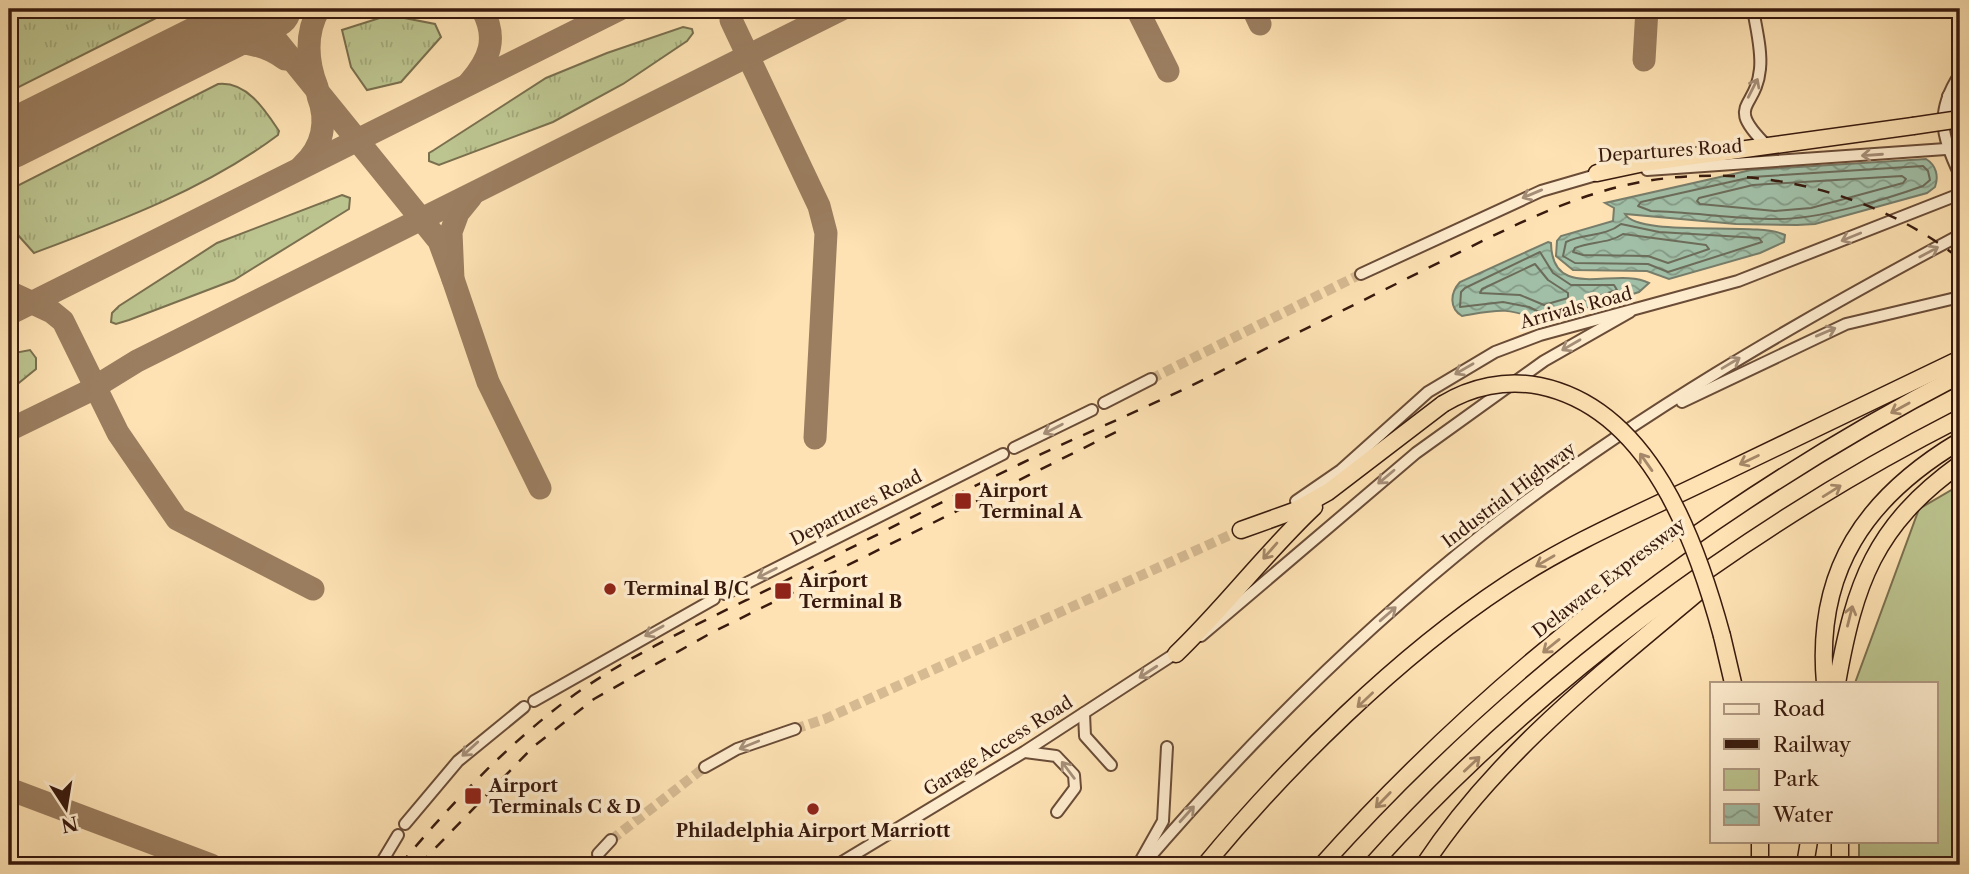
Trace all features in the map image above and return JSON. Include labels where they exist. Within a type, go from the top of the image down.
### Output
[{"type":"highway","points":[[1597,173],[1644,163],[1960,119]]},
{"type":"highway","points":[[1205,865],[1291,771],[1343,720],[1433,641],[1505,586],[1600,531],[1960,359]]},
{"type":"highway","name":"Delaware Expressway","points":[[1322,865],[1440,743],[1509,681],[1606,601],[1768,487],[1960,375]]},
{"type":"highway","points":[[1176,653],[1214,616],[1281,539],[1336,486],[1443,404],[1483,387],[1534,385],[1573,397],[1612,422],[1646,461],[1673,505],[1700,564],[1733,682]]},
{"type":"highway","points":[[1372,865],[1458,776],[1562,684],[1692,583],[1854,477],[1960,418]]},
{"type":"highway","points":[[1825,682],[1823,645],[1827,610],[1834,583],[1850,544],[1869,515],[1898,483],[1960,441]]},
{"type":"highway","points":[[1837,682],[1855,599],[1877,550],[1906,512],[1960,464]]},
{"type":"highway","points":[[1241,530],[1294,511],[1336,486]]},
{"type":"highway","points":[[1424,865],[1469,804],[1553,715],[1619,656],[1774,528]]},
{"type":"highway","points":[[1755,865],[1757,842]]},
{"type":"highway","points":[[1757,842],[1760,865]]},
{"type":"highway","points":[[1805,865],[1809,842]]},
{"type":"highway","points":[[1840,842],[1840,865]]},
{"type":"street","points":[[1754,9],[1760,70],[1756,85],[1745,104],[1744,114],[1749,127],[1767,146]]},
{"type":"street","points":[[1960,74],[1948,96],[1943,118],[1960,175]]},
{"type":"street","points":[[1948,96],[1960,127]]},
{"type":"street","name":"Departures Road","points":[[1361,274],[1534,194],[1597,173],[1954,149]]},
{"type":"street","name":"Arrivals Road","points":[[1241,530],[1326,482],[1420,398],[1487,356],[1540,335],[1746,278],[1960,194]]},
{"type":"street","name":"Industrial Highway","points":[[1141,865],[1267,729],[1368,631],[1502,520],[1633,427],[1759,346],[1960,235]]},
{"type":"street","points":[[1633,427],[1743,370],[1834,329],[1868,317],[1960,297]]},
{"type":"street","name":"Garage Access Road","points":[[837,865],[847,862],[1024,752],[1176,653],[1217,624],[1416,453],[1544,361],[1630,312]]},
{"type":"street","points":[[1104,403],[1151,379]]},
{"type":"street","name":"Departures Road","points":[[725,594],[1092,410]]},
{"type":"street","points":[[405,824],[458,761],[529,704],[714,599]]},
{"type":"street","points":[[1084,713],[1085,736],[1111,765]]},
{"type":"street","points":[[705,767],[737,750],[796,729]]},
{"type":"street","points":[[1141,865],[1162,826],[1167,747]]},
{"type":"street","points":[[1024,752],[1051,754],[1073,772],[1075,788],[1056,812]]},
{"type":"street","points":[[380,865],[398,835]]},
{"type":"street","points":[[598,854],[611,840]]},
{"type":"green space","points":[[9,9],[174,9],[9,92]]},
{"type":"green space","points":[[389,15],[435,24],[441,37],[401,82],[367,90],[351,67],[342,30]]},
{"type":"green space","points":[[683,27],[692,29],[693,33],[687,41],[623,84],[553,122],[439,165],[429,161],[429,153],[546,78],[607,53]]},
{"type":"green space","points":[[218,84],[228,84],[246,92],[268,114],[279,131],[278,135],[221,172],[160,203],[34,253],[9,225],[9,190]]},
{"type":"green space","points":[[342,195],[350,198],[349,209],[234,280],[129,320],[116,324],[111,322],[112,313],[119,306],[217,243]]},
{"type":"green space","points":[[30,350],[36,358],[36,369],[9,391],[9,354]]},
{"type":"green space","points":[[1960,485],[1960,865],[1859,865],[1859,842],[1938,842],[1938,682],[1855,682],[1919,509]]},
{"type":"water","points":[[1926,159],[1936,171],[1937,179],[1935,187],[1927,193],[1815,224],[1736,224],[1625,214],[1635,221],[1652,225],[1751,229],[1785,235],[1784,242],[1760,253],[1669,279],[1647,271],[1573,270],[1556,256],[1557,241],[1561,236],[1613,221],[1614,208],[1605,203],[1751,170]]},
{"type":"water","points":[[1548,242],[1551,243],[1554,261],[1562,272],[1574,278],[1635,279],[1649,283],[1639,292],[1542,322],[1511,311],[1462,316],[1458,313],[1452,300],[1460,282]]},
{"type":"taxiway","points":[[251,9],[439,241],[453,279]]},
{"type":"taxiway","points":[[247,26],[293,9]]},
{"type":"taxiway","points":[[317,87],[309,48],[311,28],[319,9]]},
{"type":"taxiway","points":[[469,83],[487,57],[489,48],[490,29],[482,9]]},
{"type":"taxiway","points":[[9,314],[620,9]]},
{"type":"taxiway","points":[[9,430],[85,393],[137,361],[842,9]]},
{"type":"taxiway","points":[[1137,9],[1168,71]]},
{"type":"taxiway","points":[[1253,9],[1260,24]]},
{"type":"taxiway","points":[[1644,60],[1647,9]]},
{"type":"taxiway","points":[[731,20],[819,206],[826,233],[815,438]]},
{"type":"taxiway","points":[[186,52],[211,45],[237,43],[261,47],[285,59]]},
{"type":"taxiway","points":[[302,166],[315,151],[322,133],[323,115],[318,96]]},
{"type":"taxiway","points":[[471,197],[458,213],[451,232],[453,279],[488,382],[540,488]]},
{"type":"taxiway","points":[[9,292],[52,312],[63,321],[118,433],[177,519],[313,589]]},
{"type":"taxiway","points":[[9,789],[211,865]]},
{"type":"runway","points":[[9,140],[272,9]]},
{"type":"tunnel","points":[[1151,379],[1361,274]]},
{"type":"tunnel","points":[[795,729],[825,719],[1241,530]]},
{"type":"tunnel","points":[[611,840],[705,767]]},
{"type":"tunnel","points":[[590,865],[598,854]]},
{"type":"railway","points":[[400,865],[457,800],[519,740],[563,703],[639,654],[989,479],[1182,390],[1492,237],[1565,204],[1641,182],[1682,177],[1767,179],[1850,199],[1889,215],[1926,235],[1960,259]]},
{"type":"railway","points":[[419,865],[533,747],[594,699],[711,633],[1120,430]]},
{"type":"place","name":"Airport Terminal A","points":[[963,501]]},
{"type":"place","name":"Terminal B/C","points":[[610,589]]},
{"type":"place","name":"Airport Terminal B","points":[[783,591]]},
{"type":"place","name":"Airport Terminals C & D","points":[[473,796]]},
{"type":"place","name":"Philadelphia Airport Marriott","points":[[813,809]]}]
